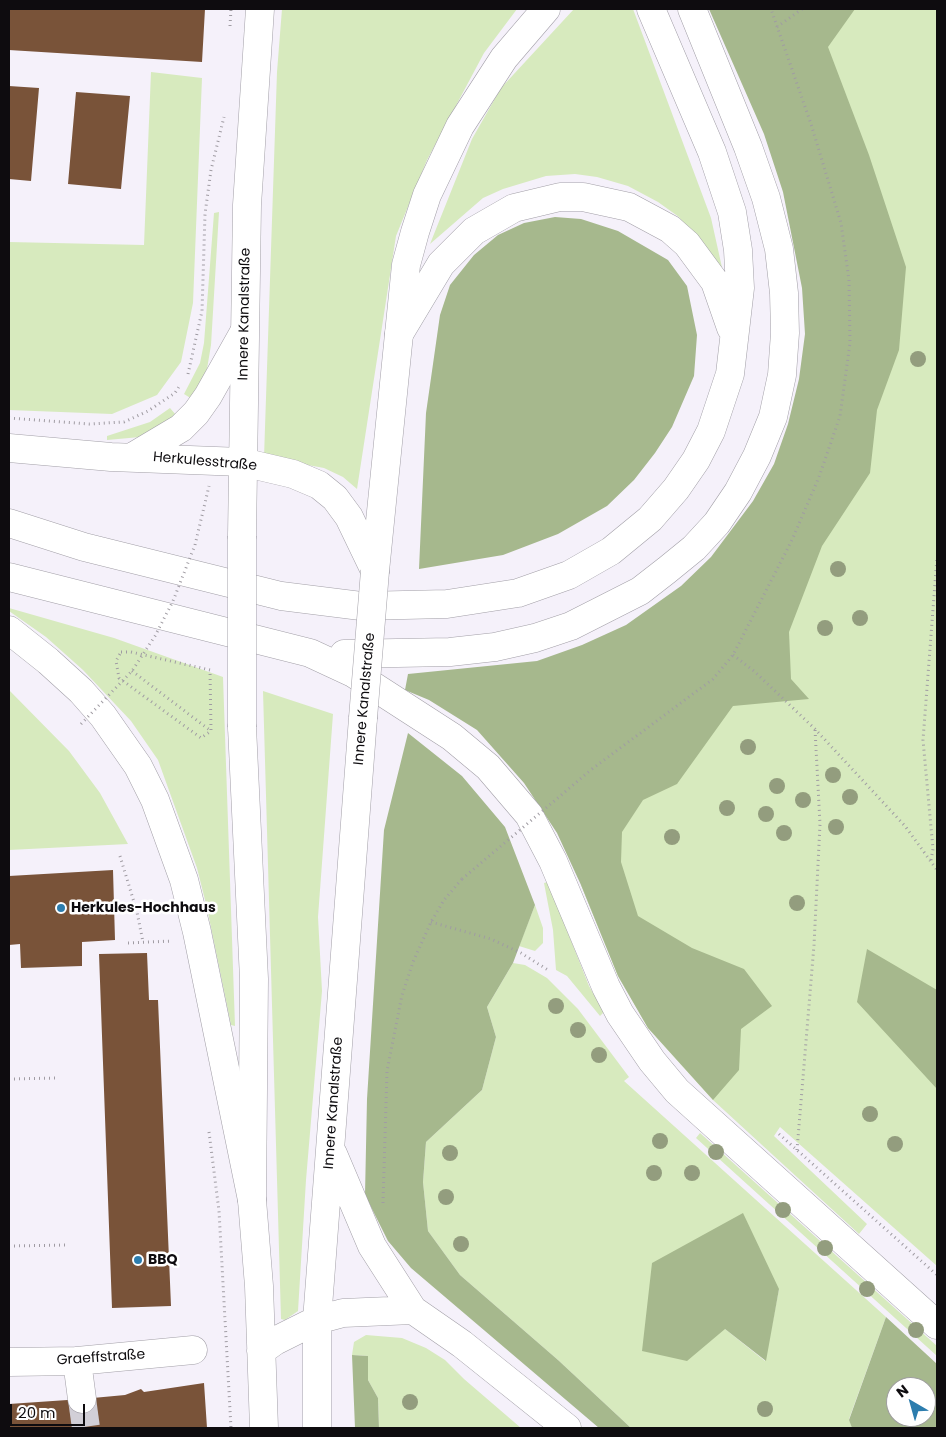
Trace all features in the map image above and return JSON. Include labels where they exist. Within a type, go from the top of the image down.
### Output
[{"type":"main road","name":"Innere Kanalstraße","points":[[260,9],[247,205],[242,462],[242,727],[254,979],[252,1200],[264,1428]]},
{"type":"main road","name":"Innere Kanalstraße","points":[[317,1428],[317,1320],[363,718],[375,571],[406,265],[427,195],[460,126],[504,58],[546,9]]},
{"type":"main road","points":[[9,523],[84,546],[280,596],[370,606],[447,604],[518,593],[569,575],[611,551],[650,519],[676,489],[696,460],[711,432],[727,382],[734,349],[740,288],[738,250],[732,212],[712,152],[652,9]]},
{"type":"main road","points":[[310,653],[349,655],[450,652],[495,647],[535,638],[571,626],[640,591],[668,570],[711,530],[738,492],[773,417],[782,375],[785,333],[784,293],[779,249],[766,198],[748,147],[692,9]]},
{"type":"main road","points":[[399,334],[441,264],[474,231],[514,208],[560,197],[583,197],[629,207],[670,229],[687,244],[715,282],[731,326],[734,349]]},
{"type":"main road","name":"Herkulesstraße","points":[[134,456],[181,428],[196,413],[208,396],[244,332]]},
{"type":"main road","name":"Herkulesstraße","points":[[9,448],[111,457],[134,456],[242,462],[293,474],[319,485],[335,498],[349,517],[375,571]]},
{"type":"main road","points":[[9,577],[310,653],[353,673],[452,737],[488,767],[524,808],[542,838],[620,1014],[652,1061],[677,1091],[937,1325]]},
{"type":"main road","points":[[9,630],[48,661],[81,691],[103,716],[138,766],[155,800],[184,880],[197,932],[252,1200]]},
{"type":"main road","points":[[331,1151],[372,1246],[413,1310],[462,1344],[567,1428]]},
{"type":"main road","points":[[261,1351],[275,1340],[317,1320],[343,1313],[413,1310]]},
{"type":"main road","name":"Graeffstraße","points":[[9,1362],[77,1361],[193,1350]]},
{"type":"main road","points":[[77,1361],[82,1400]]},
{"type":"path","points":[[230,28],[231,9]]},
{"type":"path","points":[[777,27],[802,9]]},
{"type":"path","points":[[9,418],[88,424],[124,422],[148,411],[175,393],[187,376],[202,311],[205,214],[211,170],[226,108]]},
{"type":"path","points":[[81,724],[132,670],[155,636],[173,601],[195,545]]},
{"type":"path","points":[[932,860],[933,849],[924,740],[937,557]]},
{"type":"path","points":[[121,652],[131,652],[210,670],[211,731],[201,738],[119,678],[116,661],[121,652]]},
{"type":"path","points":[[383,1208],[387,1071],[394,1031],[413,962],[431,922],[444,900],[462,879],[592,769],[713,679],[733,655],[754,670],[815,729],[906,826],[932,860],[937,870]]},
{"type":"path","points":[[132,670],[211,731]]},
{"type":"path","points":[[797,1150],[813,964],[820,824],[815,729]]},
{"type":"path","points":[[120,856],[137,912],[143,942]]},
{"type":"path","points":[[431,922],[492,939],[521,953],[548,970]]},
{"type":"path","points":[[128,943],[175,941],[172,932]]},
{"type":"path","points":[[9,1079],[58,1078]]},
{"type":"path","points":[[208,1125],[219,1211],[231,1428]]},
{"type":"path","points":[[779,1134],[937,1275]]},
{"type":"path","points":[[9,1246],[67,1245]]},
{"type":"green space","points":[[282,9],[517,9],[484,53],[427,160],[396,236],[357,489],[343,477],[324,468],[264,457],[277,72]]},
{"type":"green space","points":[[574,9],[633,9],[711,218],[727,290],[679,217],[658,202],[628,186],[597,177],[575,174],[546,176],[503,189],[483,198],[430,244],[472,139],[501,88]]},
{"type":"green space","points":[[709,9],[855,9],[828,47],[869,155],[906,267],[899,350],[877,410],[870,473],[822,546],[789,632],[791,679],[809,699],[733,706],[677,784],[643,800],[622,832],[621,862],[638,916],[692,948],[744,969],[772,1006],[741,1029],[739,1070],[713,1100],[648,1028],[618,976],[581,885],[557,833],[524,783],[477,730],[429,700],[405,690],[408,674],[537,661],[582,645],[626,625],[681,586],[711,557],[753,501],[774,464],[788,424],[799,379],[805,334],[802,288],[783,192],[764,134]]},
{"type":"green space","points":[[782,9],[937,9],[937,1266],[780,1127],[774,1136],[867,1224],[859,1234],[713,1100],[648,1028],[618,976],[581,885],[829,489]]},
{"type":"green space","points":[[151,72],[202,78],[193,303],[181,362],[157,395],[112,414],[9,410],[9,242],[144,245]]},
{"type":"green space","points":[[219,212],[211,345],[207,369],[192,399],[184,394],[200,363],[204,343],[214,213]]},
{"type":"green space","points":[[555,217],[581,219],[618,231],[668,260],[687,286],[697,335],[694,376],[672,427],[655,453],[634,480],[607,506],[558,534],[503,555],[419,569],[426,413],[440,315],[450,285],[474,255],[498,235],[524,223]]},
{"type":"green space","points":[[170,408],[176,415],[140,437],[107,440],[107,436],[150,422]]},
{"type":"green space","points":[[9,608],[114,638],[223,677],[235,1026],[231,1025],[197,868],[158,760],[131,721],[83,670],[46,637],[9,611]]},
{"type":"green space","points":[[9,690],[69,751],[100,793],[128,844],[9,850]]},
{"type":"green space","points":[[263,691],[333,714],[318,917],[322,991],[306,1180],[298,1311],[285,1320],[281,1319]]},
{"type":"green space","points":[[408,733],[462,776],[505,827],[535,905],[513,963],[487,1007],[496,1037],[482,1090],[426,1142],[423,1182],[428,1231],[460,1275],[558,1360],[631,1428],[599,1428],[411,1268],[388,1241],[365,1195],[367,1099],[384,830]]},
{"type":"green space","points":[[548,882],[589,986],[604,1012],[600,1016],[567,976],[556,970],[553,930],[544,883]]},
{"type":"green space","points":[[535,905],[543,928],[543,943],[535,951],[519,946]]},
{"type":"green space","points":[[867,949],[937,990],[937,1089],[857,1002]]},
{"type":"green space","points":[[513,963],[525,965],[547,978],[578,1009],[629,1077],[624,1081],[886,1317],[849,1419],[852,1428],[631,1428],[558,1360],[460,1275],[428,1231],[423,1182],[426,1142],[482,1090],[496,1037],[487,1007]],"holes":[[[779,1289],[765,1361],[725,1329]]]},
{"type":"green space","points":[[700,1133],[937,1346],[937,1356],[696,1138]]},
{"type":"green space","points":[[743,1213],[779,1289],[766,1361],[725,1329],[687,1361],[642,1351],[652,1263]]},
{"type":"green space","points":[[886,1317],[937,1364],[937,1428],[852,1428],[849,1420]]},
{"type":"green space","points":[[366,1335],[402,1338],[426,1348],[445,1360],[521,1428],[379,1428],[378,1398],[368,1380],[368,1356],[352,1355],[354,1342]]},
{"type":"green space","points":[[352,1355],[368,1356],[368,1380],[378,1398],[379,1428],[355,1428]]},
{"type":"building","points":[[9,9],[205,9],[202,62],[9,50]]},
{"type":"building","points":[[9,86],[39,88],[31,181],[9,179]]},
{"type":"building","points":[[76,92],[130,96],[121,189],[68,184]]},
{"type":"building","name":"Herkules-Hochhaus","points":[[113,870],[115,940],[82,942],[82,966],[21,968],[20,944],[9,945],[9,876]]},
{"type":"building","points":[[147,953],[149,1000],[158,1000],[171,1306],[112,1308],[99,954]]},
{"type":"building","points":[[204,1383],[207,1428],[9,1428],[9,1404],[125,1395],[141,1389],[144,1392]]},
{"type":"tunnel","points":[[82,1399],[86,1428]]},
{"type":"place","name":"Herkules-Hochhaus","points":[[61,908]]},
{"type":"place","name":"BBQ","points":[[138,1260]]}]
